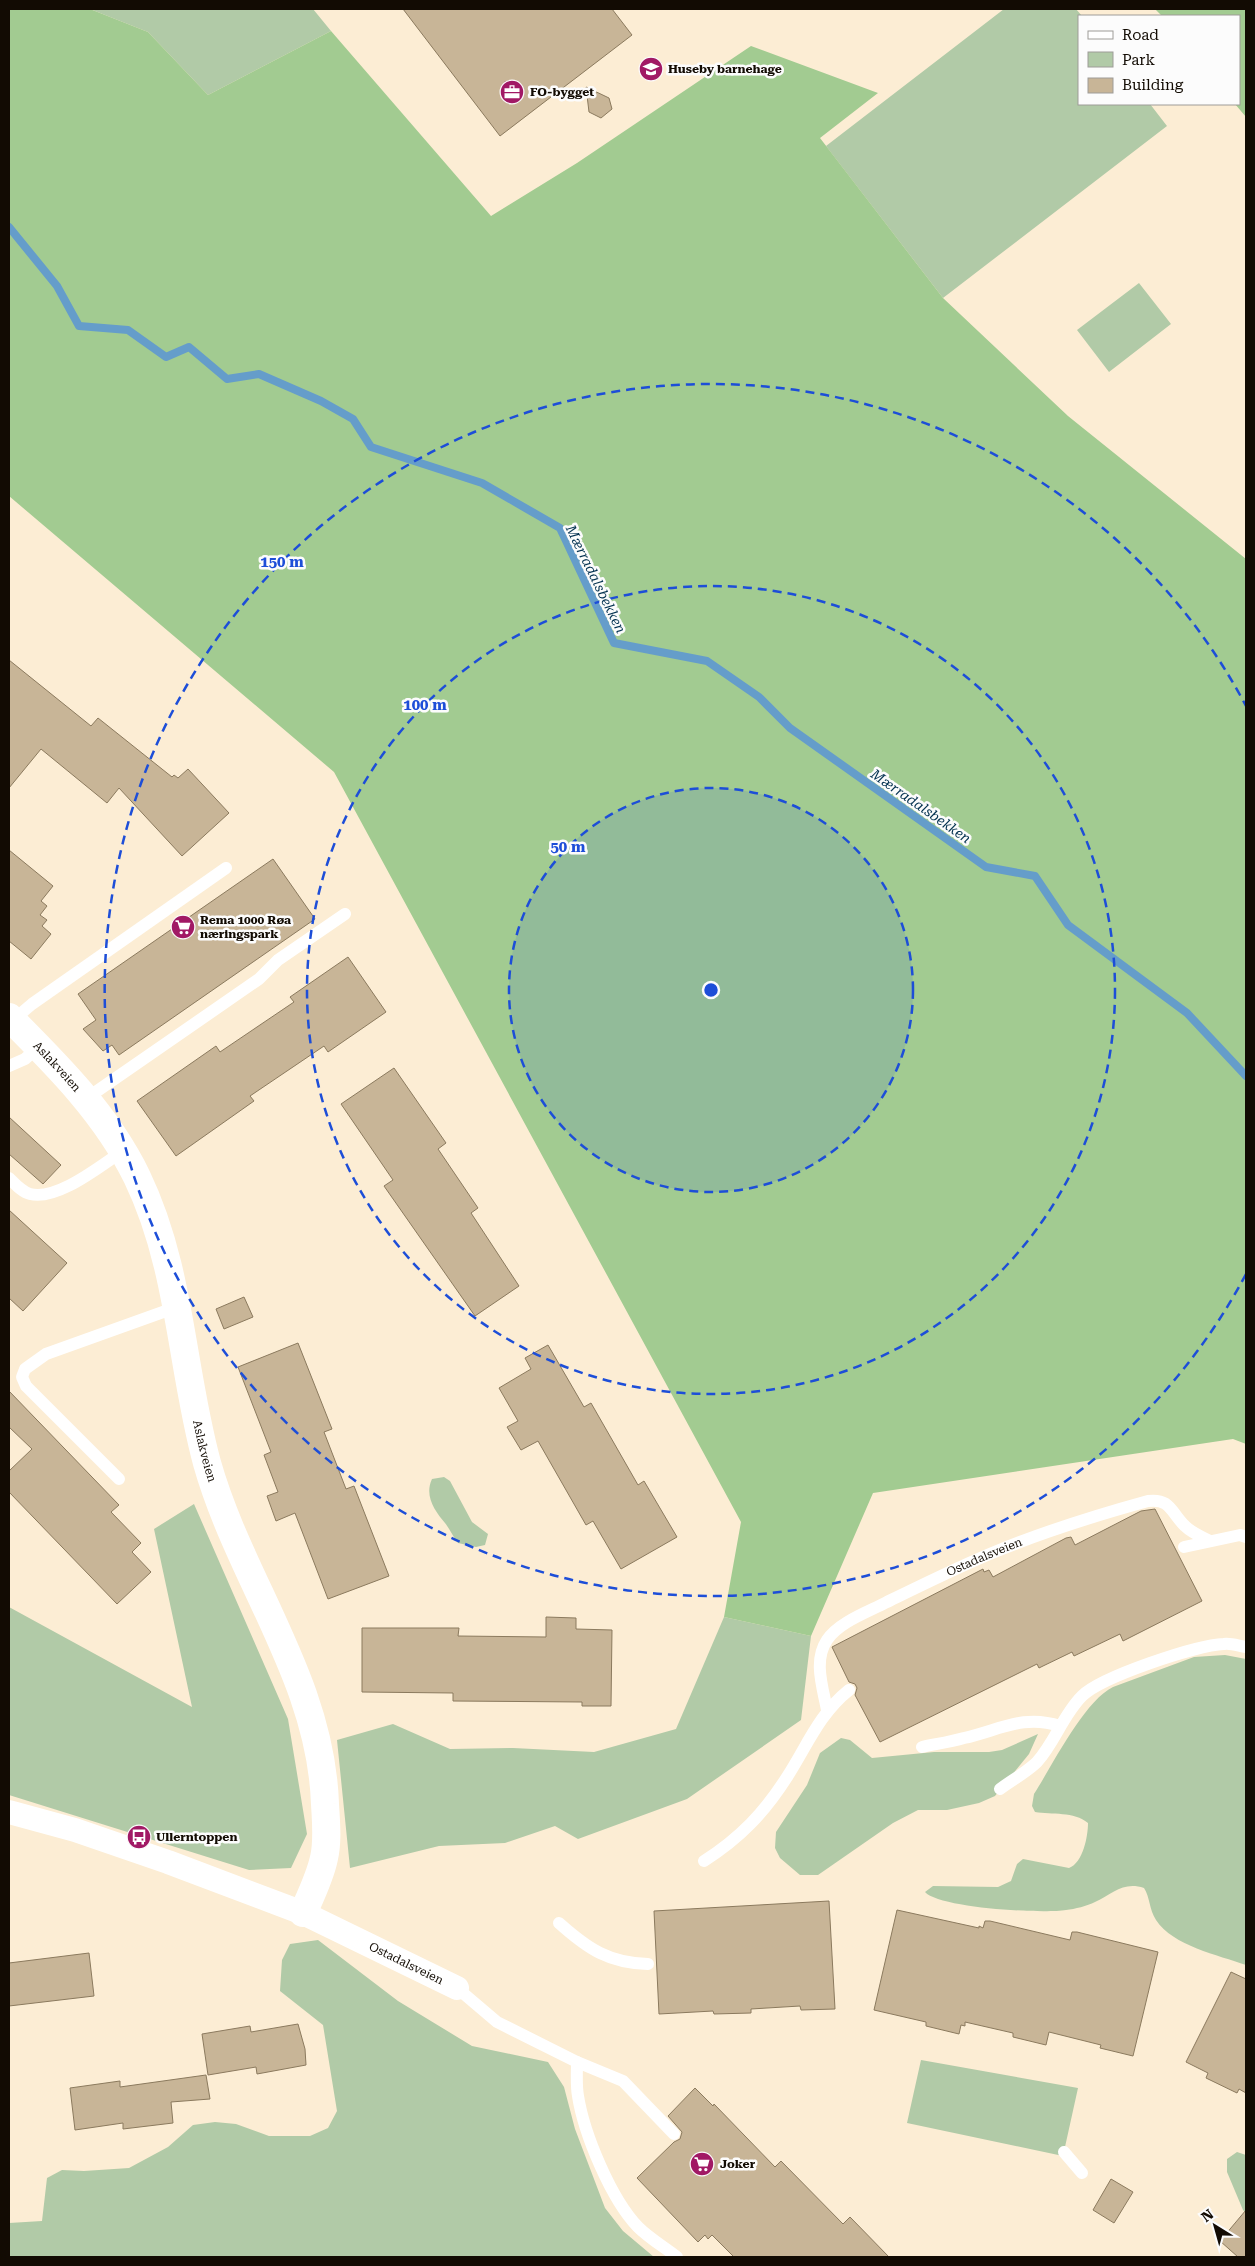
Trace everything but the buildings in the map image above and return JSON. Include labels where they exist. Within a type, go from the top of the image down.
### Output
[{"type":"street","name":"Aslakveien","points":[[10,1019],[87,1098],[123,1151],[150,1205],[166,1252],[201,1438],[212,1480],[236,1542],[299,1680],[317,1735],[325,1786],[326,1840],[321,1869],[303,1913]]},
{"type":"street","name":"Ostadalsveien","points":[[9,1812],[75,1830],[168,1862],[303,1913],[457,1988]]},
{"type":"lane","points":[[10,1019],[226,868]]},
{"type":"lane","points":[[87,1098],[259,979],[278,960],[345,914]]},
{"type":"lane","points":[[9,1066],[25,1059],[38,1047]]},
{"type":"lane","points":[[9,1178],[22,1190],[31,1194],[45,1194],[68,1186],[123,1151]]},
{"type":"lane","points":[[118,1478],[26,1386],[22,1377],[25,1369],[46,1354],[177,1307]]},
{"type":"lane","name":"Ostadalsveien","points":[[828,1710],[821,1680],[820,1663],[827,1640],[836,1630],[852,1620],[944,1574],[1034,1536],[1160,1499],[1165,1502],[1184,1525],[1210,1541]]},
{"type":"lane","points":[[1184,1547],[1240,1535],[1246,1537]]},
{"type":"lane","points":[[1000,1789],[1036,1763],[1083,1694],[1112,1678],[1198,1648],[1225,1644],[1246,1647]]},
{"type":"lane","points":[[704,1861],[732,1843],[771,1801],[828,1710],[849,1690]]},
{"type":"lane","points":[[922,1747],[965,1738],[1017,1722],[1046,1721],[1060,1726]]},
{"type":"lane","points":[[559,1923],[574,1937],[600,1954],[630,1964],[648,1964]]},
{"type":"lane","name":"Ostadalsveien","points":[[457,1988],[497,2022],[577,2062],[623,2081],[674,2134]]},
{"type":"lane","points":[[577,2062],[578,2095],[584,2122],[608,2181],[622,2207],[639,2227],[677,2257]]},
{"type":"lane","points":[[1064,2152],[1082,2173]]},
{"type":"green space","points":[[9,9],[90,9],[148,32],[208,95],[331,31],[491,216],[577,163],[751,46],[878,93],[820,138],[943,298],[1068,416],[1246,559],[1246,1444],[1233,1439],[873,1493],[811,1636],[724,1617],[741,1522],[334,772],[9,496]]},
{"type":"green space","points":[[90,9],[313,9],[331,31],[208,95],[148,32]]},
{"type":"green space","points":[[1004,9],[1076,9],[1081,15],[1078,15],[1078,105],[1151,105],[1167,126],[943,298],[826,146]]},
{"type":"green space","points":[[1155,9],[1246,9],[1246,117],[1236,105],[1240,105],[1240,15],[1161,15]]},
{"type":"green space","points":[[1139,283],[1171,324],[1109,372],[1077,330]]},
{"type":"green space","points":[[444,1477],[450,1481],[472,1522],[488,1534],[485,1545],[476,1547],[458,1543],[434,1508],[430,1497],[430,1485],[432,1479]]},
{"type":"green space","points":[[194,1504],[288,1719],[307,1834],[291,1868],[249,1870],[9,1795],[9,1607],[192,1707],[154,1529]]},
{"type":"green space","points":[[724,1617],[811,1636],[801,1720],[687,1799],[578,1839],[555,1826],[505,1843],[439,1846],[350,1868],[337,1740],[393,1724],[450,1749],[513,1748],[594,1752],[676,1729]]},
{"type":"green space","points":[[1225,1655],[1246,1659],[1246,1965],[1210,1953],[1173,1937],[1156,1920],[1144,1888],[1137,1886],[1118,1889],[1085,1906],[1070,1910],[1054,1911],[992,1909],[969,1906],[934,1898],[925,1892],[933,1886],[998,1887],[1011,1881],[1017,1864],[1023,1859],[1069,1868],[1074,1865],[1084,1848],[1088,1823],[1070,1815],[1035,1812],[1032,1806],[1034,1794],[1069,1735],[1102,1694],[1113,1687],[1194,1657]]},
{"type":"green space","points":[[1038,1734],[1029,1754],[995,1796],[979,1803],[947,1810],[918,1810],[893,1823],[818,1875],[800,1875],[780,1858],[775,1848],[776,1832],[807,1785],[820,1753],[841,1738],[850,1740],[872,1758],[934,1752],[989,1752],[1002,1750]]},
{"type":"green space","points":[[318,1940],[398,2001],[472,2046],[548,2062],[564,2087],[575,2129],[605,2208],[623,2231],[654,2257],[9,2257],[9,2223],[42,2221],[47,2178],[62,2170],[84,2171],[129,2168],[168,2147],[193,2125],[215,2122],[236,2124],[269,2136],[310,2136],[328,2128],[337,2111],[323,2025],[280,1991],[282,1960],[290,1944]]},
{"type":"green space","points":[[921,2060],[1078,2088],[1063,2156],[907,2123]]},
{"type":"green space","points":[[1237,2152],[1246,2155],[1246,2213],[1227,2172],[1227,2159]]},
{"type":"waterway","name":"Mærradalsbekken","points":[[9,227],[57,286],[79,326],[128,330],[166,357],[189,347],[227,379],[259,374],[321,401],[353,419],[371,447],[482,483],[560,528],[614,643],[707,661],[759,697],[790,728],[986,867],[1035,876],[1068,925],[1187,1013],[1246,1076]]},
{"type":"place","name":"Huseby barnehage","points":[[651,69]]},
{"type":"place","name":"FO-bygget","points":[[512,92]]},
{"type":"place","name":"Rema 1000 Røa næringspark","points":[[183,927]]},
{"type":"place","name":"Ullerntoppen","points":[[139,1837]]},
{"type":"place","name":"Joker","points":[[702,2164]]}]
